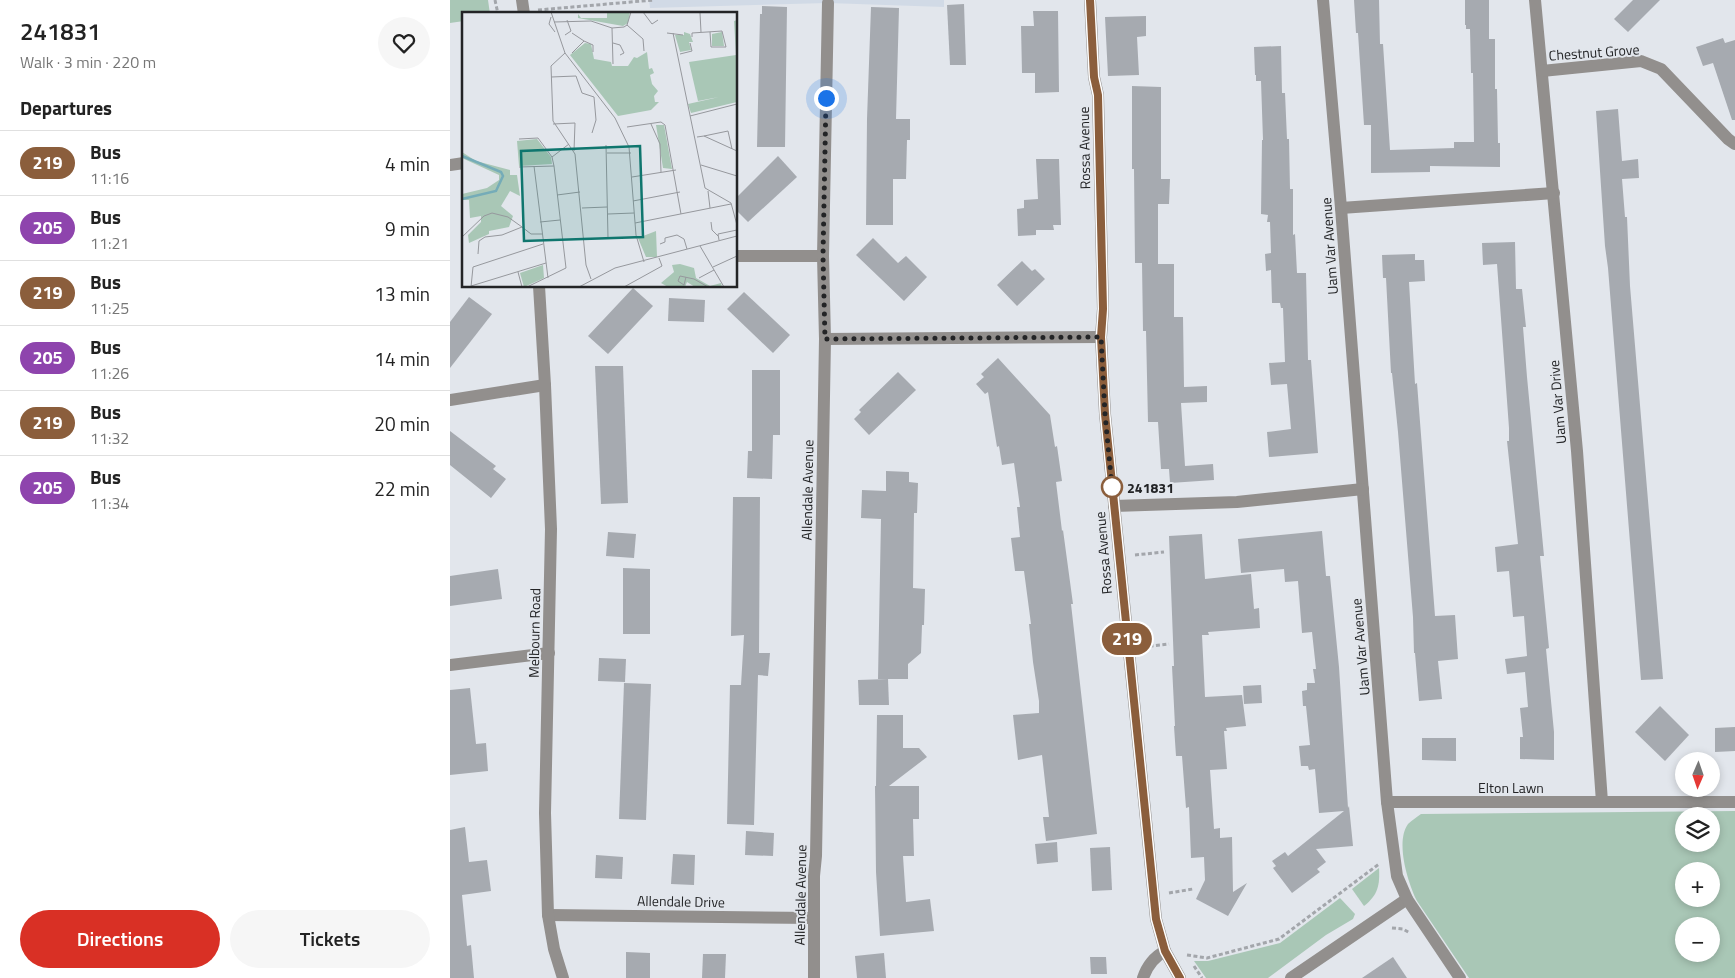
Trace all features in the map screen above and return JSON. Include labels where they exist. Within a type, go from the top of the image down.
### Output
[{"type":"street","name":"Rossa Avenue","points":[[1090,0],[1094,77],[1098,95],[1103,309],[1101,337],[1105,414],[1156,919],[1165,951],[1180,978]]},
{"type":"street","name":"Uam Var Avenue","points":[[1323,0],[1387,802]]},
{"type":"street","name":"Uam Var Drive","points":[[1535,0],[1577,451],[1602,802]]},
{"type":"street","name":"Allendale Avenue","points":[[814,978],[813,918],[816,856],[825,339],[823,256],[828,3]]},
{"type":"street","name":"Chestnut Grove","points":[[1542,71],[1641,61],[1661,69],[1735,144]]},
{"type":"street","points":[[1341,208],[1554,193]]},
{"type":"street","points":[[738,256],[823,256]]},
{"type":"street","name":"Melbourn Road","points":[[539,288],[551,529],[545,813],[548,915],[554,949],[563,978]]},
{"type":"street","points":[[825,339],[1101,337]]},
{"type":"street","points":[[450,400],[545,385]]},
{"type":"street","points":[[1114,506],[1237,502],[1363,489]]},
{"type":"street","points":[[450,665],[549,653]]},
{"type":"street","points":[[1387,802],[1397,876],[1407,899],[1460,978]]},
{"type":"street","name":"Elton Lawn","points":[[1387,802],[1735,802]]},
{"type":"street","points":[[1291,978],[1407,899]]},
{"type":"street","name":"Allendale Drive","points":[[548,915],[813,918]]},
{"type":"street","points":[[1143,978],[1151,962],[1165,951]]},
{"type":"path","points":[[576,6],[654,0]]},
{"type":"path","points":[[1132,547],[1134,564]]},
{"type":"path","points":[[1133,555],[1164,552]]},
{"type":"path","points":[[1142,639],[1144,655]]},
{"type":"path","points":[[1142,646],[1170,644]]},
{"type":"path","points":[[1187,955],[1207,958],[1279,939],[1381,862]]},
{"type":"path","points":[[1167,888],[1168,899]]},
{"type":"path","points":[[1167,893],[1193,890]]},
{"type":"path","points":[[1386,929],[1403,929],[1413,935]]},
{"type":"shaded area","points":[[649,0],[944,0],[944,7],[828,3],[650,8]]},
{"type":"green space","points":[[450,0],[488,0],[490,12],[462,12],[462,21],[450,23]]},
{"type":"green space","points":[[1720,811],[1735,811],[1735,978],[1469,978],[1417,901],[1410,884],[1403,852],[1404,832],[1408,824],[1421,814],[1675,812],[1675,852],[1720,852]]},
{"type":"green space","points":[[1379,868],[1377,889],[1364,906],[1352,889]]},
{"type":"green space","points":[[1340,898],[1355,914],[1353,919],[1326,935],[1268,978],[1206,978],[1194,961],[1208,961],[1280,943]]},
{"type":"building","points":[[1354,0],[1379,0],[1380,44],[1383,44],[1390,150],[1454,148],[1454,142],[1474,142],[1473,73],[1471,73],[1470,29],[1466,29],[1465,25],[1465,0],[1489,0],[1489,39],[1495,39],[1495,89],[1497,89],[1500,167],[1430,166],[1430,172],[1371,173],[1371,125],[1364,125]]},
{"type":"building","points":[[1633,0],[1660,0],[1628,32],[1614,19]]},
{"type":"building","points":[[964,4],[966,65],[950,65],[947,5]]},
{"type":"building","points":[[762,6],[787,7],[785,147],[757,147],[760,14],[762,14]]},
{"type":"building","points":[[871,7],[899,8],[896,119],[910,119],[910,140],[907,140],[906,179],[893,179],[893,225],[866,225]]},
{"type":"building","points":[[1033,11],[1058,11],[1059,92],[1035,93],[1035,73],[1022,73],[1021,26],[1034,26]]},
{"type":"building","points":[[1146,16],[1146,36],[1137,37],[1139,75],[1108,76],[1105,17]]},
{"type":"building","points":[[1723,38],[1725,43],[1735,40],[1735,120],[1732,120],[1713,63],[1703,66],[1696,47]]},
{"type":"building","points":[[1281,46],[1282,93],[1285,93],[1287,139],[1289,139],[1290,189],[1293,189],[1293,235],[1295,234],[1297,273],[1306,273],[1308,360],[1311,360],[1318,453],[1269,457],[1267,432],[1291,429],[1287,384],[1271,385],[1269,363],[1285,362],[1283,308],[1281,308],[1280,303],[1272,303],[1271,270],[1266,271],[1265,254],[1271,253],[1270,222],[1267,222],[1268,215],[1261,214],[1263,140],[1261,81],[1256,81],[1254,47]]},
{"type":"building","points":[[1132,86],[1161,87],[1161,179],[1170,179],[1169,204],[1158,204],[1158,264],[1174,264],[1174,317],[1183,317],[1184,387],[1207,386],[1207,402],[1181,403],[1185,466],[1213,464],[1214,480],[1170,483],[1169,469],[1161,469],[1158,422],[1148,422],[1146,331],[1143,331],[1142,263],[1135,263]]},
{"type":"building","points":[[1618,109],[1622,161],[1638,159],[1639,178],[1622,179],[1625,217],[1627,217],[1630,286],[1663,679],[1641,680],[1605,246],[1596,111]]},
{"type":"building","points":[[778,156],[797,177],[748,222],[738,212],[738,196]]},
{"type":"building","points":[[1036,159],[1059,159],[1061,225],[1053,225],[1054,230],[1036,230],[1036,235],[1018,236],[1017,209],[1024,208],[1024,200],[1038,199]]},
{"type":"building","points":[[873,238],[898,263],[906,256],[927,277],[904,301],[856,255]]},
{"type":"building","points":[[1515,242],[1516,289],[1522,289],[1526,327],[1523,327],[1544,556],[1540,556],[1549,648],[1546,649],[1554,732],[1554,760],[1520,759],[1520,737],[1523,737],[1520,708],[1528,707],[1525,672],[1507,674],[1505,659],[1527,656],[1524,616],[1513,617],[1509,571],[1497,572],[1495,547],[1518,544],[1507,441],[1509,441],[1509,428],[1497,264],[1483,265],[1482,243]]},
{"type":"building","points":[[1415,254],[1415,260],[1424,260],[1425,281],[1409,282],[1415,384],[1417,383],[1435,616],[1455,615],[1458,659],[1438,661],[1442,699],[1419,701],[1398,432],[1391,373],[1386,278],[1383,278],[1382,255]]},
{"type":"building","points":[[1022,261],[1032,271],[1035,269],[1045,279],[1017,306],[997,285]]},
{"type":"building","points":[[633,288],[653,306],[608,354],[588,336]]},
{"type":"building","points":[[744,292],[790,335],[773,353],[727,309]]},
{"type":"building","points":[[469,297],[492,314],[450,368],[450,322]]},
{"type":"building","points":[[669,298],[705,300],[704,322],[668,321]]},
{"type":"building","points":[[998,358],[1050,415],[1055,447],[1057,446],[1062,481],[1056,482],[1073,604],[1071,604],[1097,834],[1046,841],[1043,817],[1049,817],[1042,755],[1018,760],[1013,715],[1039,713],[1039,701],[1024,571],[1015,571],[1011,538],[1020,537],[1017,507],[1020,507],[1014,463],[1002,465],[999,446],[997,447],[988,392],[985,394],[976,384],[984,377],[981,374]]},
{"type":"building","points":[[595,366],[623,366],[628,503],[601,504]]},
{"type":"building","points":[[752,370],[780,370],[780,435],[773,435],[772,479],[747,478],[748,451],[752,451]]},
{"type":"building","points":[[898,372],[916,390],[869,435],[854,419],[861,412],[859,410]]},
{"type":"building","points":[[450,431],[496,466],[493,469],[506,479],[491,498],[450,465]]},
{"type":"building","points":[[886,471],[909,472],[909,482],[918,483],[917,513],[914,513],[913,588],[925,589],[924,625],[922,625],[921,653],[908,664],[908,679],[878,679],[881,519],[861,518],[862,490],[886,491]]},
{"type":"building","points":[[733,497],[760,497],[759,653],[770,653],[768,676],[758,675],[754,825],[727,824],[730,685],[741,685],[744,635],[731,636]]},
{"type":"building","points":[[1322,531],[1326,576],[1330,576],[1339,667],[1348,808],[1349,806],[1353,846],[1316,849],[1326,862],[1317,869],[1320,872],[1292,893],[1273,868],[1276,866],[1272,861],[1285,852],[1288,856],[1344,811],[1319,813],[1315,769],[1309,770],[1308,766],[1301,766],[1299,746],[1310,745],[1306,706],[1303,706],[1302,691],[1307,690],[1307,683],[1315,683],[1313,669],[1316,669],[1312,632],[1302,633],[1298,581],[1285,582],[1284,569],[1241,573],[1238,539]]},
{"type":"building","points":[[608,532],[636,534],[634,558],[606,556]]},
{"type":"building","points":[[1202,534],[1205,579],[1251,574],[1254,609],[1259,608],[1260,628],[1208,632],[1209,635],[1202,635],[1205,697],[1242,695],[1246,726],[1226,728],[1227,731],[1224,731],[1227,769],[1210,770],[1214,829],[1220,828],[1220,838],[1232,837],[1233,892],[1247,883],[1228,916],[1196,899],[1205,880],[1204,857],[1191,858],[1189,807],[1186,808],[1182,756],[1176,756],[1169,536]]},
{"type":"building","points":[[623,568],[650,569],[650,634],[623,634]]},
{"type":"building","points":[[498,569],[502,599],[450,606],[450,576]]},
{"type":"building","points":[[599,658],[626,659],[625,682],[598,681]]},
{"type":"building","points":[[888,679],[889,705],[859,705],[858,680]]},
{"type":"building","points":[[624,683],[651,684],[646,820],[619,819]]},
{"type":"building","points":[[1261,685],[1262,703],[1244,704],[1243,686]]},
{"type":"building","points":[[470,688],[476,744],[486,743],[488,771],[450,775],[450,690]]},
{"type":"building","points":[[1660,706],[1689,735],[1665,761],[1635,732]]},
{"type":"building","points":[[877,715],[903,715],[903,748],[919,748],[927,757],[889,786],[919,786],[919,819],[913,819],[914,856],[903,856],[906,902],[930,899],[934,931],[880,936],[876,872],[875,786]]},
{"type":"building","points":[[1735,727],[1735,751],[1715,752],[1715,728]]},
{"type":"building","points":[[1422,738],[1456,738],[1456,761],[1422,760]]},
{"type":"building","points":[[465,827],[469,862],[487,860],[491,891],[462,895],[467,946],[471,945],[474,978],[450,978],[450,830]]},
{"type":"building","points":[[746,831],[774,833],[773,856],[745,855]]},
{"type":"building","points":[[1057,842],[1058,862],[1037,864],[1035,844]]},
{"type":"building","points":[[1110,847],[1112,890],[1092,891],[1090,848]]},
{"type":"building","points":[[673,854],[695,855],[694,885],[671,884]]},
{"type":"building","points":[[596,855],[623,857],[622,879],[595,878]]},
{"type":"building","points":[[626,952],[650,953],[650,978],[626,978]]},
{"type":"building","points":[[884,953],[886,978],[857,978],[855,956]]},
{"type":"building","points":[[703,954],[726,954],[725,978],[702,978]]},
{"type":"building","points":[[1090,957],[1106,957],[1107,974],[1091,974]]},
{"type":"building","points":[[1393,957],[1407,978],[1362,978]]},
{"type":"bus line","name":"219","points":[[1090,0],[1094,77],[1098,95],[1103,309],[1101,337],[1105,414],[1156,919],[1165,951],[1180,978]]},
{"type":"place","name":"241831","points":[[1112,487]]},
{"type":"route","points":[[826,98],[823,256],[825,339],[1101,337],[1105,414],[1112,487]]}]
